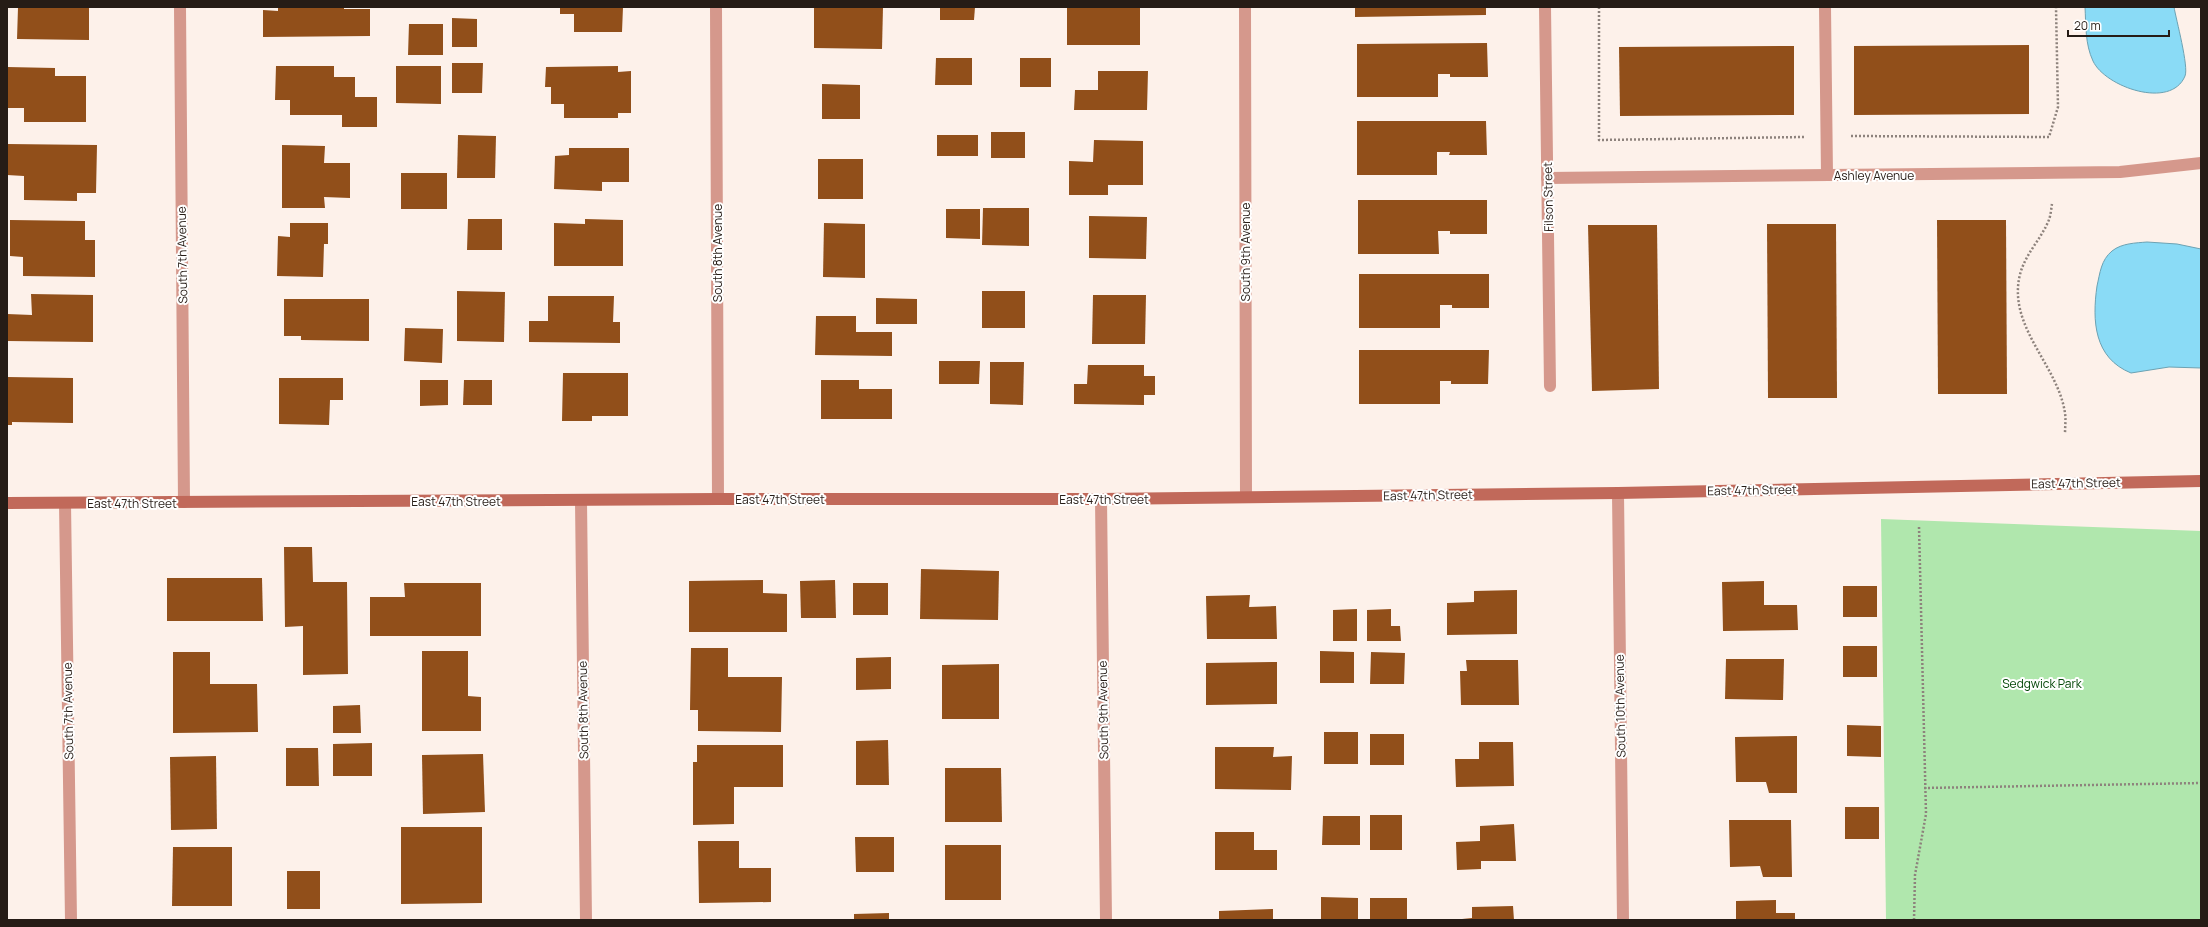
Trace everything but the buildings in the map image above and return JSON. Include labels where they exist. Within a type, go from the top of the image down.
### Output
[{"type":"main road","name":"East 47th Street","points":[[7,503],[581,501],[718,499],[1100,499],[1618,493],[2201,481]]},
{"type":"street","name":"South 7th Avenue","points":[[180,7],[184,502]]},
{"type":"street","name":"South 8th Avenue","points":[[716,7],[718,499]]},
{"type":"street","name":"South 9th Avenue","points":[[1245,7],[1246,497]]},
{"type":"street","name":"Filson Street","points":[[1545,7],[1550,386]]},
{"type":"street","points":[[1825,7],[1827,175]]},
{"type":"street","name":"Ashley Avenue","points":[[1547,178],[2120,172],[2201,162]]},
{"type":"street","name":"South 10th Avenue","points":[[1618,493],[1623,920]]},
{"type":"street","name":"South 9th Avenue","points":[[1100,499],[1106,920]]},
{"type":"street","name":"South 8th Avenue","points":[[581,501],[586,920]]},
{"type":"street","name":"South 7th Avenue","points":[[65,503],[71,920]]},
{"type":"path","points":[[2052,204],[2049,221],[2028,253],[2020,279],[2019,301],[2024,323],[2058,391],[2065,412],[2065,434]]},
{"type":"path","points":[[1914,920],[1915,875],[1926,814],[1924,788],[1919,527]]},
{"type":"path","points":[[1924,788],[2201,783]]},
{"type":"green space","name":"Sedgwick Park","points":[[1881,519],[2201,531],[2201,920],[1886,920]]},
{"type":"water","points":[[2085,7],[2174,7],[2184,53],[2186,71],[2185,76],[2178,86],[2166,92],[2153,93],[2138,91],[2110,79],[2100,71],[2090,55],[2086,34]]},
{"type":"water","points":[[2147,242],[2177,244],[2201,249],[2201,368],[2169,367],[2131,373],[2109,358],[2098,337],[2095,312],[2097,286],[2105,258],[2120,246]]}]
